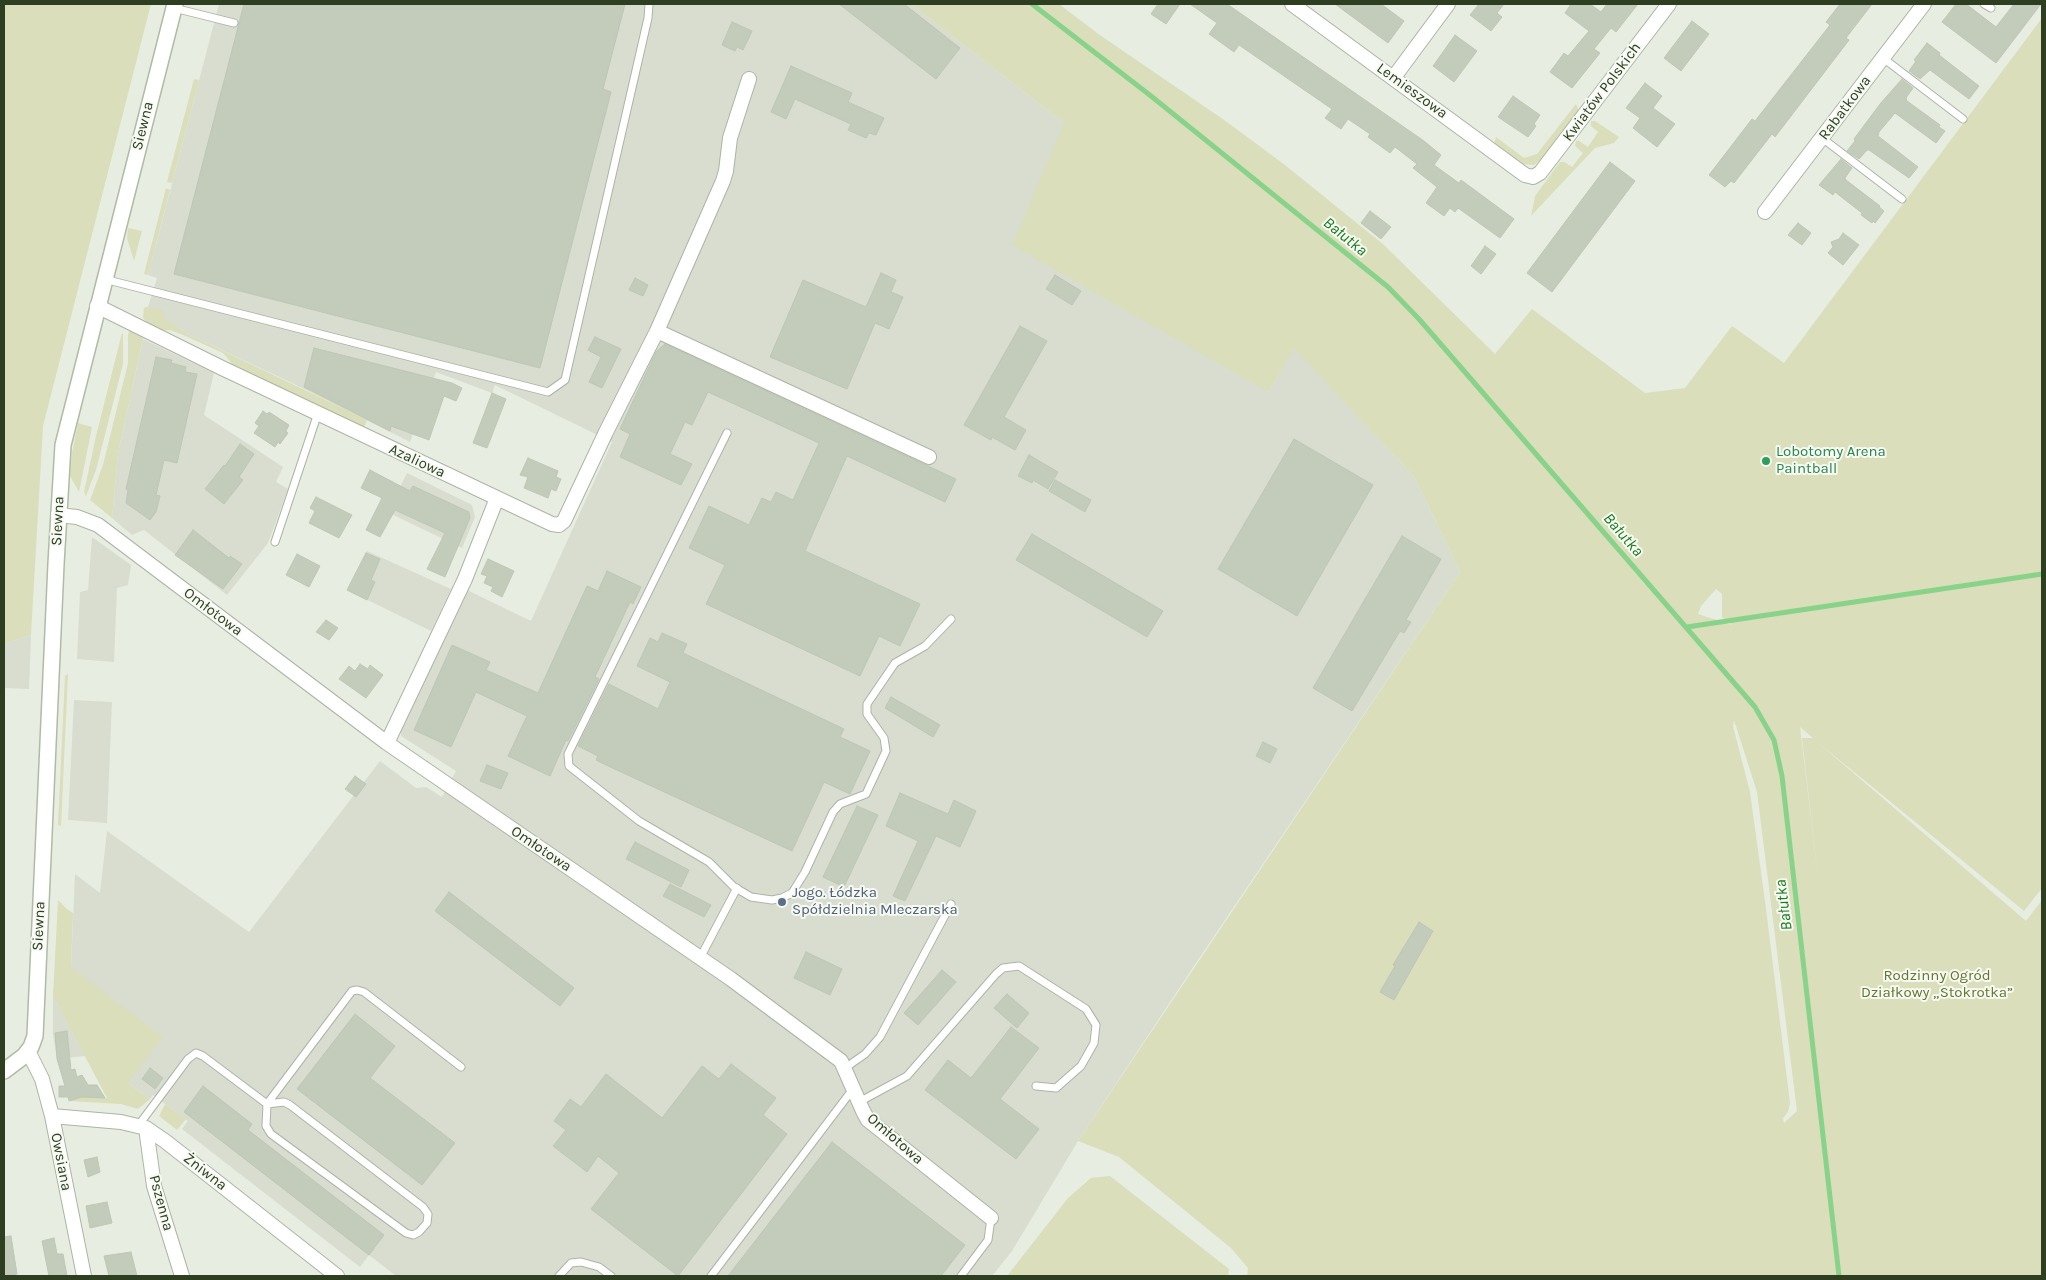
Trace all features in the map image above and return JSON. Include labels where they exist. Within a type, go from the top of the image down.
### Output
[{"type":"street","name":"Lemieszowa","points":[[1292,4],[1525,175],[1533,177]]},
{"type":"street","points":[[1394,77],[1448,4]]},
{"type":"street","name":"Kwiatów Polskich","points":[[1533,177],[1540,173],[1669,4]]},
{"type":"street","name":"Rabatkowa","points":[[1765,212],[1924,4]]},
{"type":"street","name":"Siewna","points":[[28,1051],[35,1036],[58,515],[63,445],[174,6]]},
{"type":"street","points":[[749,79],[730,138],[723,181],[657,331],[929,457]]},
{"type":"street","name":"Azaliowa","points":[[97,306],[552,524],[564,522],[606,432],[657,331]]},
{"type":"street","points":[[387,743],[465,579],[496,498]]},
{"type":"street","name":"Omłotowa","points":[[58,515],[78,517],[98,525],[387,743],[700,958],[841,1061],[868,1120],[991,1218]]},
{"type":"street","points":[[4,1071],[13,1066],[28,1051]]},
{"type":"street","name":"Owsiana","points":[[28,1051],[42,1079],[52,1116],[84,1276]]},
{"type":"street","name":"Żniwna","points":[[52,1116],[98,1119],[142,1127],[165,1141],[338,1276]]},
{"type":"street","name":"Pszenna","points":[[142,1127],[154,1186],[182,1276]]},
{"type":"lane","points":[[104,279],[548,392],[565,380],[648,18],[648,4]]},
{"type":"lane","points":[[174,6],[234,23]]},
{"type":"lane","points":[[1883,58],[1963,119]]},
{"type":"lane","points":[[1822,138],[1902,199]]},
{"type":"lane","points":[[275,542],[318,413]]},
{"type":"lane","points":[[727,433],[573,745],[568,766],[626,812],[709,862],[737,888],[751,898],[772,900],[782,898],[792,893],[805,872],[833,812],[840,804],[866,794],[886,751],[884,738],[867,714],[867,704],[895,663],[925,646],[951,619]]},
{"type":"lane","points":[[700,958],[737,888]]},
{"type":"lane","points":[[845,1068],[865,1054],[880,1037],[950,904]]},
{"type":"lane","points":[[711,1276],[856,1095],[907,1076],[1003,968],[1020,966],[1086,1009],[1096,1025],[1094,1043],[1081,1066],[1056,1088],[1036,1086]]},
{"type":"lane","points":[[142,1127],[188,1059],[196,1053],[203,1056],[267,1104],[284,1102],[290,1105],[424,1207],[428,1214],[427,1223],[419,1232],[413,1235],[406,1233],[271,1134],[266,1126],[267,1104],[352,991],[357,990],[364,992],[461,1067]]},
{"type":"lane","points":[[961,1276],[988,1240],[991,1218]]},
{"type":"lane","points":[[559,1276],[571,1264],[581,1262],[599,1267],[611,1276]]},
{"type":"shaded area","points":[[219,4],[911,4],[1064,123],[1268,392],[1294,348],[1415,478],[1460,572],[1194,966],[1078,1141],[1012,1251],[992,1276],[396,1276],[369,1255],[360,1267],[182,1129],[188,1121],[153,1095],[150,1099],[128,1083],[71,967],[75,874],[100,893],[107,831],[249,932],[380,761],[416,788],[426,787],[442,797],[456,771],[401,736],[401,729],[467,590],[531,621],[612,442],[495,385],[492,393],[436,372],[410,442],[186,333],[148,307],[157,278],[148,275]]},
{"type":"shaded area","points":[[143,339],[214,373],[204,415],[283,467],[276,482],[288,489],[268,543],[227,595],[144,530],[132,535],[112,518],[118,453]]},
{"type":"shaded area","points":[[407,473],[472,505],[475,517],[462,548],[387,512]]},
{"type":"shaded area","points":[[92,537],[131,565],[128,585],[117,588],[114,662],[77,659],[80,592],[88,590]]},
{"type":"shaded area","points":[[367,551],[451,589],[431,631],[347,590]]},
{"type":"shaded area","points":[[31,635],[29,689],[4,688],[4,644]]},
{"type":"shaded area","points":[[74,700],[112,702],[107,823],[68,820]]},
{"type":"shaded area","points":[[53,996],[85,1056],[57,1059],[53,1034]]},
{"type":"green space","points":[[4,4],[151,4],[43,426],[31,635],[4,644]]},
{"type":"green space","name":"Rodzinny Ogród Działkowy „Stokrotka”","points":[[911,4],[1059,4],[1097,33],[1227,122],[1285,165],[1384,245],[1495,354],[1532,309],[1645,393],[1685,388],[1732,326],[1784,363],[2042,18],[2042,888],[2024,911],[1815,740],[2026,921],[2042,900],[2042,1276],[1247,1276],[1248,1268],[1231,1248],[1119,1157],[1078,1141],[1460,572],[1415,478],[1294,349],[1268,392],[1012,245],[1064,123]],"holes":[[[1716,589],[1722,594],[1722,617],[1732,625],[1698,614],[1701,606]],[[1734,720],[1757,792],[1797,1111],[1784,1123],[1783,1118],[1788,1112],[1790,1103],[1765,901],[1750,792],[1733,726]],[[1800,727],[1813,738],[1802,738],[1819,885]]]},
{"type":"green space","points":[[194,79],[199,80],[172,183],[167,182]]},
{"type":"green space","points":[[1576,104],[1579,111],[1542,159],[1534,165],[1521,164],[1494,144],[1496,137],[1524,158],[1537,154]]},
{"type":"green space","points":[[1591,121],[1595,121],[1619,137],[1614,143],[1595,148],[1531,216],[1535,196],[1560,162],[1564,162],[1572,167],[1583,153],[1575,146],[1576,141],[1588,147],[1598,132],[1591,126]]},
{"type":"green space","points":[[166,188],[170,190],[148,275],[144,274]]},
{"type":"green space","points":[[128,228],[142,231],[134,261],[127,238]]},
{"type":"green space","points":[[144,308],[165,311],[163,317],[186,333],[367,420],[364,428],[234,366],[223,353],[170,330],[159,331],[151,327],[143,318]]},
{"type":"green space","points":[[130,328],[144,334],[118,453],[112,518],[90,500],[103,465],[128,363],[128,335]]},
{"type":"green space","points":[[122,333],[123,364],[96,470],[86,496],[84,492],[96,436]]},
{"type":"green space","points":[[78,423],[92,427],[79,492],[70,476]]},
{"type":"green space","points":[[68,674],[61,826],[58,825],[65,676]]},
{"type":"green space","points":[[58,900],[73,913],[71,967],[163,1037],[128,1083],[150,1099],[138,1109],[121,1104],[69,1101],[82,1097],[107,1098],[53,996]]},
{"type":"green space","points":[[165,1104],[186,1119],[177,1130],[159,1116]]},
{"type":"green space","points":[[1110,1176],[1229,1269],[1228,1276],[1007,1276],[1068,1198],[1091,1178]]},
{"type":"building","points":[[244,4],[625,4],[603,89],[611,92],[540,368],[174,274]]},
{"type":"building","points":[[839,4],[904,4],[960,48],[936,79]]},
{"type":"building","points":[[1158,4],[1180,4],[1166,24],[1151,14]]},
{"type":"building","points":[[1190,4],[1227,4],[1424,141],[1441,155],[1434,165],[1459,183],[1461,180],[1514,219],[1500,238],[1458,208],[1455,212],[1450,208],[1444,216],[1426,203],[1437,187],[1413,168],[1417,164],[1395,147],[1390,153],[1368,137],[1370,134],[1348,119],[1341,129],[1325,118],[1332,109],[1239,45],[1234,52],[1209,34],[1217,23]]},
{"type":"building","points":[[1335,4],[1381,4],[1404,21],[1388,43]]},
{"type":"building","points":[[1479,4],[1504,4],[1497,13],[1502,17],[1491,31],[1470,15]]},
{"type":"building","points":[[1571,4],[1590,4],[1601,12],[1607,4],[1638,4],[1616,32],[1611,28],[1594,49],[1600,53],[1572,88],[1550,72],[1564,53],[1568,56],[1589,31],[1565,13]]},
{"type":"building","points":[[1840,4],[1872,4],[1846,38],[1849,40],[1775,137],[1772,134],[1734,183],[1731,181],[1725,187],[1709,175],[1752,119],[1755,121],[1830,25],[1826,22]]},
{"type":"building","points":[[1956,4],[1966,4],[1996,27],[2014,4],[2041,4],[1996,63],[1942,22]]},
{"type":"building","points":[[1692,21],[1709,34],[1681,71],[1664,58]]},
{"type":"building","points":[[732,22],[752,31],[743,50],[737,47],[735,51],[722,45]]},
{"type":"building","points":[[1455,35],[1477,51],[1454,82],[1433,66]]},
{"type":"building","points":[[1927,43],[1940,53],[1939,55],[1979,86],[1969,99],[1930,70],[1920,79],[1909,71],[1916,61],[1914,60]]},
{"type":"building","points":[[791,66],[852,93],[848,102],[884,118],[876,135],[869,133],[866,138],[848,130],[851,124],[795,99],[786,119],[771,112]]},
{"type":"building","points":[[1902,79],[1913,88],[1906,98],[1907,101],[1940,125],[1939,127],[1945,131],[1936,143],[1895,113],[1879,132],[1878,136],[1918,167],[1909,178],[1869,150],[1859,159],[1847,151],[1880,104]]},
{"type":"building","points":[[1645,83],[1662,96],[1653,108],[1675,124],[1657,147],[1633,128],[1640,118],[1626,108]]},
{"type":"building","points":[[1513,96],[1540,115],[1534,124],[1536,126],[1528,137],[1498,117]]},
{"type":"building","points":[[1841,159],[1852,168],[1845,178],[1846,180],[1884,211],[1875,223],[1861,215],[1862,213],[1835,192],[1833,195],[1819,185]]},
{"type":"building","points":[[1610,162],[1635,181],[1552,292],[1527,273]]},
{"type":"building","points":[[1370,211],[1391,227],[1381,239],[1361,223]]},
{"type":"building","points":[[1798,223],[1811,233],[1802,245],[1788,235]]},
{"type":"building","points":[[1843,233],[1859,245],[1843,265],[1828,253],[1833,247],[1831,242],[1839,239]]},
{"type":"building","points":[[1485,246],[1496,254],[1481,274],[1471,266]]},
{"type":"building","points":[[881,273],[896,280],[891,292],[903,297],[889,329],[875,323],[847,389],[770,357],[803,280],[866,307]]},
{"type":"building","points":[[1055,275],[1081,291],[1072,305],[1046,289]]},
{"type":"building","points":[[635,278],[648,285],[643,296],[629,290]]},
{"type":"building","points":[[1020,326],[1047,341],[1004,417],[1026,430],[1015,450],[992,437],[991,440],[964,425]]},
{"type":"building","points":[[595,337],[621,349],[602,388],[589,382],[601,357],[588,350]]},
{"type":"building","points":[[665,344],[956,479],[945,502],[847,456],[805,551],[920,604],[900,646],[879,636],[860,676],[706,604],[725,565],[689,548],[709,506],[749,525],[762,498],[771,502],[776,492],[793,500],[819,443],[708,392],[692,425],[685,422],[670,454],[692,464],[681,485],[620,457],[630,434],[620,429],[656,352]]},
{"type":"building","points":[[314,348],[452,383],[462,388],[456,401],[444,396],[429,440],[391,426],[390,431],[304,387]]},
{"type":"building","points":[[156,357],[172,360],[171,363],[186,367],[185,372],[197,374],[177,463],[164,460],[156,495],[160,496],[156,512],[150,520],[126,503],[128,490],[126,489]]},
{"type":"building","points":[[492,393],[506,399],[487,448],[473,443]]},
{"type":"building","points":[[263,411],[267,414],[269,412],[289,425],[286,431],[288,433],[280,444],[278,442],[275,447],[254,433],[259,426],[255,423]]},
{"type":"building","points":[[1294,439],[1373,485],[1297,616],[1218,569]]},
{"type":"building","points":[[240,444],[254,454],[239,477],[243,480],[224,504],[205,489],[225,466]]},
{"type":"building","points":[[1029,455],[1058,472],[1048,489],[1033,480],[1032,483],[1018,476]]},
{"type":"building","points":[[528,458],[558,471],[556,477],[561,479],[556,491],[551,489],[548,498],[524,488],[528,477],[520,475]]},
{"type":"building","points":[[370,470],[410,491],[413,486],[469,512],[470,518],[445,577],[427,569],[445,533],[395,510],[380,537],[366,530],[382,498],[361,488]]},
{"type":"building","points":[[1055,480],[1091,500],[1085,512],[1049,491]]},
{"type":"building","points":[[316,497],[352,515],[339,538],[309,523],[315,511],[310,508]]},
{"type":"building","points":[[193,530],[229,558],[230,556],[242,564],[223,589],[175,555]]},
{"type":"building","points":[[1032,534],[1163,611],[1147,637],[1016,560]]},
{"type":"building","points":[[1402,536],[1441,559],[1406,620],[1411,622],[1404,633],[1400,631],[1352,711],[1313,688]]},
{"type":"building","points":[[366,553],[380,559],[371,580],[375,582],[367,600],[347,590]]},
{"type":"building","points":[[297,554],[320,566],[309,587],[286,575]]},
{"type":"building","points":[[488,559],[514,571],[502,597],[491,591],[493,587],[484,583],[487,576],[481,574]]},
{"type":"building","points":[[607,571],[641,587],[633,604],[630,602],[595,677],[599,679],[568,741],[566,740],[550,776],[508,756],[527,716],[476,692],[451,747],[414,730],[452,645],[490,662],[486,670],[538,693],[587,586],[598,591]]},
{"type":"building","points":[[326,620],[338,628],[329,640],[316,632]]},
{"type":"building","points":[[662,633],[687,644],[683,653],[844,729],[840,737],[870,751],[850,794],[824,782],[792,851],[606,765],[596,760],[598,756],[578,746],[609,684],[658,709],[670,682],[637,666],[650,638],[658,642]]},
{"type":"building","points":[[360,664],[368,669],[370,665],[383,675],[366,698],[339,679],[349,666],[355,671]]},
{"type":"building","points":[[891,697],[940,725],[933,737],[885,708]]},
{"type":"building","points":[[1263,742],[1277,749],[1270,763],[1256,756]]},
{"type":"building","points":[[487,765],[508,773],[501,789],[480,781]]},
{"type":"building","points":[[355,776],[366,784],[356,797],[345,789]]},
{"type":"building","points":[[900,793],[948,814],[954,800],[976,811],[960,847],[936,836],[905,901],[893,896],[918,841],[886,826]]},
{"type":"building","points":[[857,806],[878,815],[844,887],[823,877]]},
{"type":"building","points":[[635,842],[689,870],[681,887],[626,859]]},
{"type":"building","points":[[670,884],[711,905],[704,917],[663,896]]},
{"type":"building","points":[[449,892],[574,988],[560,1006],[435,911]]},
{"type":"building","points":[[1419,922],[1433,931],[1394,1000],[1380,992],[1395,966],[1393,965]]},
{"type":"building","points":[[806,952],[842,969],[830,995],[794,978]]},
{"type":"building","points":[[942,970],[956,982],[918,1025],[904,1013]]},
{"type":"building","points":[[1007,994],[1029,1013],[1017,1028],[994,1008]]},
{"type":"building","points":[[355,1014],[395,1046],[370,1078],[455,1143],[422,1185],[297,1089]]},
{"type":"building","points":[[1011,1027],[1039,1048],[1000,1099],[1039,1129],[1016,1159],[925,1090],[948,1060],[971,1078]]},
{"type":"building","points":[[67,1031],[71,1070],[75,1069],[77,1077],[82,1075],[88,1085],[97,1085],[105,1098],[82,1097],[69,1101],[68,1097],[59,1097],[59,1086],[65,1086],[57,1059],[55,1033]]},
{"type":"building","points":[[731,1064],[776,1098],[763,1115],[787,1134],[678,1276],[591,1209],[619,1173],[598,1156],[587,1172],[553,1146],[566,1130],[554,1121],[570,1099],[581,1107],[606,1074],[662,1118],[702,1066],[719,1079]]},
{"type":"building","points":[[150,1068],[163,1078],[155,1089],[142,1079]]},
{"type":"building","points":[[203,1086],[252,1124],[248,1130],[384,1235],[369,1255],[184,1112]]},
{"type":"building","points":[[832,1142],[965,1245],[941,1276],[728,1276]]},
{"type":"building","points":[[97,1157],[100,1172],[88,1177],[84,1160]]},
{"type":"building","points":[[107,1202],[112,1223],[90,1228],[86,1206]]},
{"type":"building","points":[[11,1236],[17,1274],[4,1276],[4,1237]]},
{"type":"building","points":[[54,1238],[57,1254],[63,1254],[67,1276],[49,1276],[42,1241]]},
{"type":"building","points":[[131,1252],[137,1276],[109,1276],[104,1256]]},
{"type":"waterway","name":"Bałutka","points":[[1032,4],[1151,96],[1388,287],[1419,319],[1755,707],[1774,740],[1782,776],[1839,1276]]},
{"type":"waterway","points":[[1687,627],[2042,574]]},
{"type":"place","name":"Lobotomy Arena Paintball","points":[[1766,461]]},
{"type":"place","name":"Jogo. Łódzka Spółdzielnia Mleczarska","points":[[782,902]]}]
